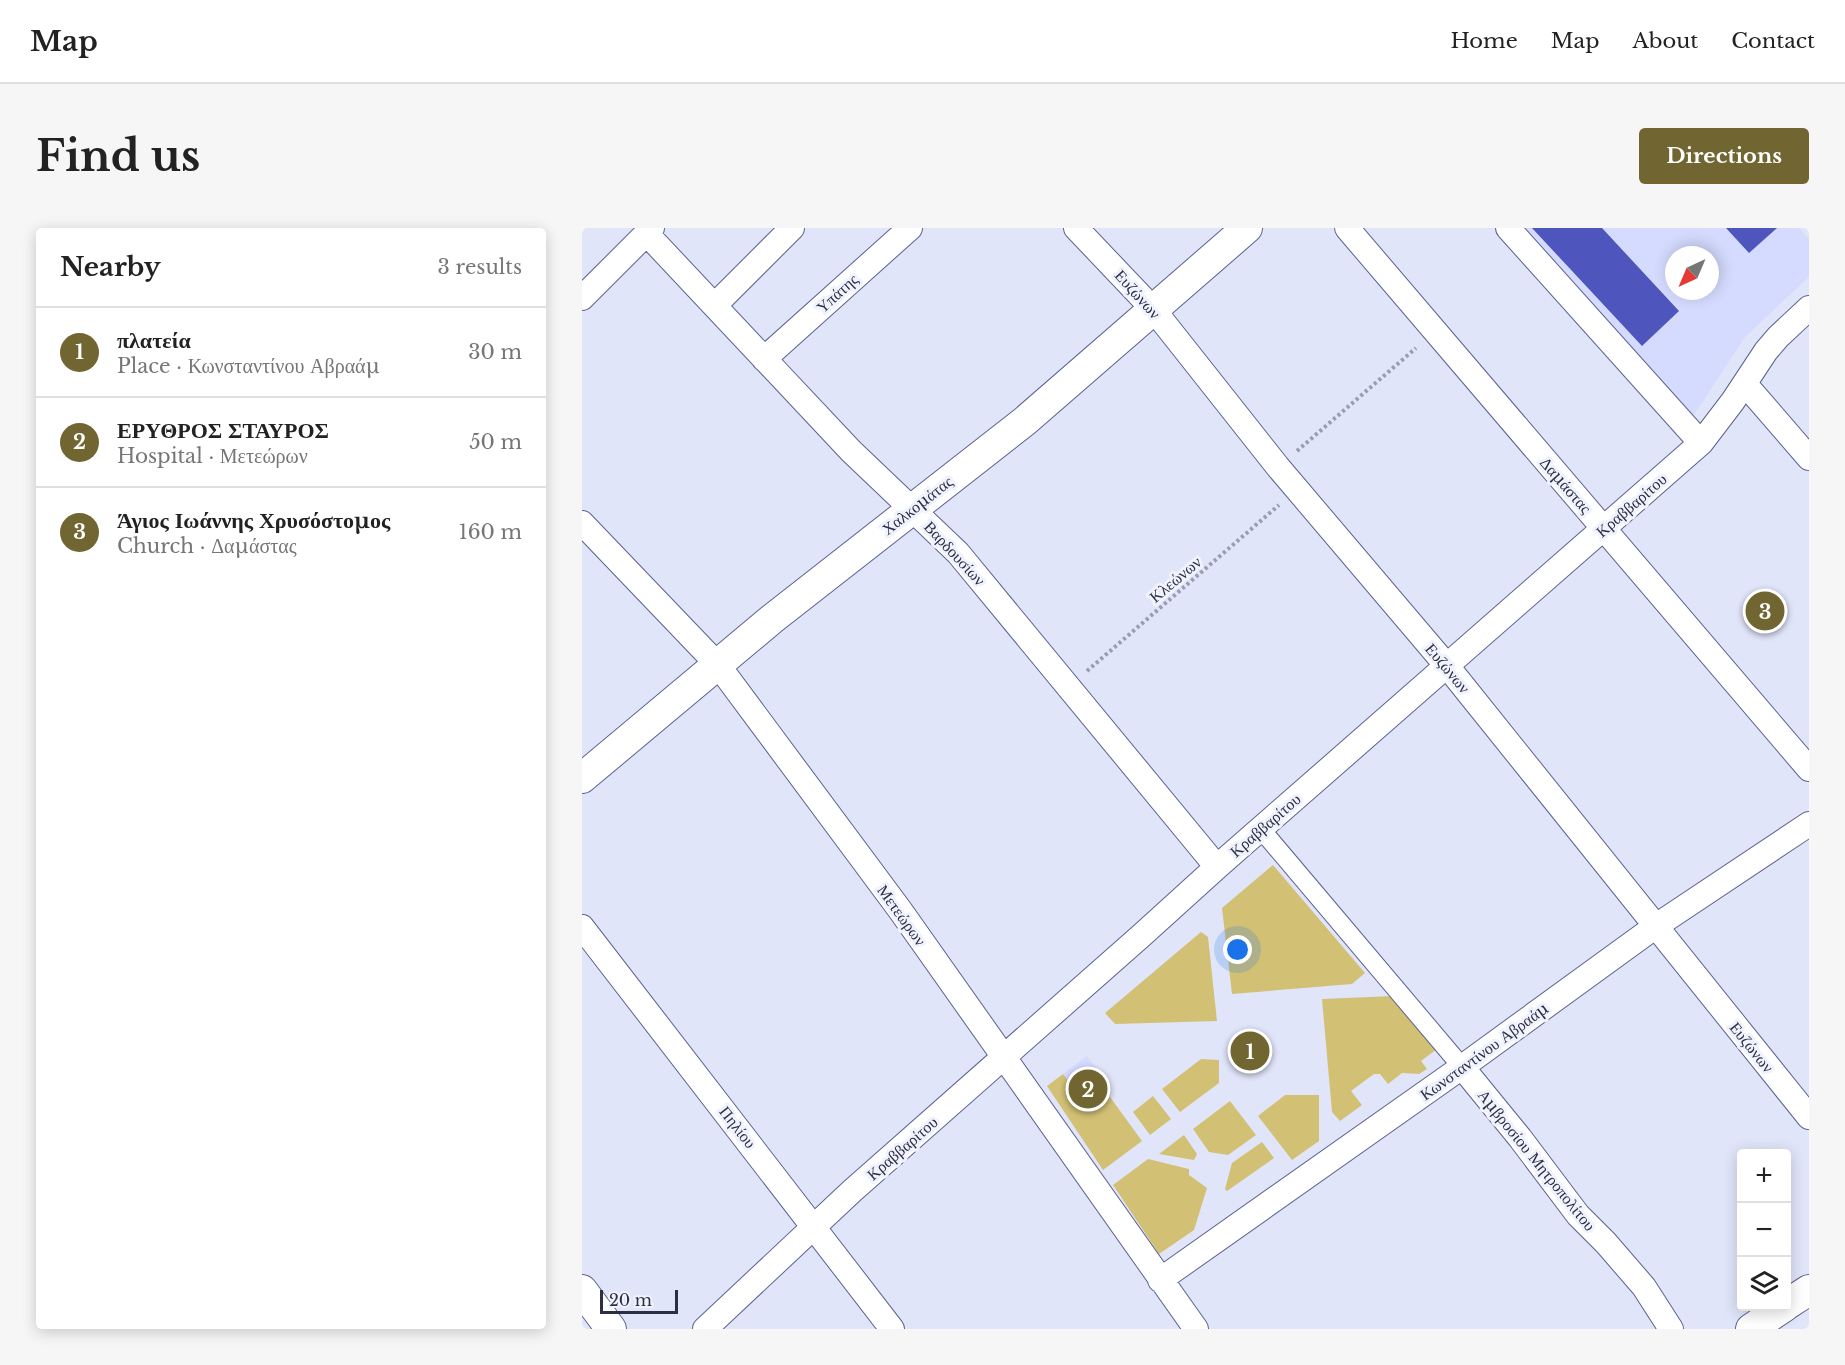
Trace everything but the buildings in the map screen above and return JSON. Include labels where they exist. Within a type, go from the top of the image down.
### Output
[{"type":"street","points":[[715,306],[792,228]]},
{"type":"street","name":"Υπάτης","points":[[764,359],[910,228]]},
{"type":"street","name":"Ευζώνων","points":[[1076,228],[1153,309],[1278,467],[1447,666],[1809,1118]]},
{"type":"street","name":"Χαλκομάτας","points":[[582,778],[782,612],[1025,421],[1247,228]]},
{"type":"street","name":"Δαμάστας","points":[[1347,228],[1809,769]]},
{"type":"street","points":[[1508,228],[1701,443]]},
{"type":"street","points":[[582,298],[649,231]]},
{"type":"street","name":"Βαρδουσίων","points":[[649,231],[715,306],[851,451],[958,554],[1216,867]]},
{"type":"street","name":"Κραββαρίτου","points":[[705,1329],[852,1191],[1216,867],[1701,443],[1745,384],[1766,351],[1809,308]]},
{"type":"street","points":[[1745,384],[1809,458]]},
{"type":"street","name":"Μετεώρων","points":[[582,523],[718,665],[900,910],[1196,1329]]},
{"type":"street","name":"Κωνσταντίνου Αβραάμ","points":[[1160,1280],[1462,1067],[1656,926],[1809,824]]},
{"type":"street","name":"Αμβροσίου Μητροπολίτου","points":[[1260,828],[1462,1067],[1520,1138],[1578,1215],[1644,1287],[1671,1329]]},
{"type":"street","name":"Πηλίου","points":[[582,927],[892,1329]]},
{"type":"street","points":[[582,1290],[611,1329]]},
{"type":"street","points":[[1791,1303],[1809,1290]]},
{"type":"street","points":[[1750,1329],[1778,1311]]},
{"type":"path","points":[[1278,467],[1435,332]]},
{"type":"path","name":"Κλεώνων","points":[[1069,688],[1104,655],[1297,489]]},
{"type":"shaded area","points":[[1520,228],[1799,228],[1809,239],[1809,277],[1745,337],[1692,418]]},
{"type":"shaded area","points":[[1273,865],[1365,973],[1352,984],[1232,994],[1222,908]]},
{"type":"shaded area","points":[[1201,932],[1208,937],[1217,1021],[1115,1024],[1105,1013]]},
{"type":"shaded area","points":[[1394,996],[1437,1049],[1421,1061],[1427,1069],[1419,1074],[1402,1073],[1388,1084],[1380,1074],[1374,1074],[1351,1091],[1362,1105],[1340,1121],[1332,1112],[1322,999]]},
{"type":"shaded area","points":[[1087,1056],[1102,1075],[1097,1080],[1110,1097],[1091,1112],[1063,1074]]},
{"type":"shaded area","points":[[1201,1059],[1219,1060],[1219,1083],[1180,1112],[1162,1089]]},
{"type":"shaded area","points":[[1063,1074],[1091,1111],[1110,1097],[1142,1141],[1103,1170],[1047,1086]]},
{"type":"shaded area","points":[[1285,1095],[1319,1095],[1319,1141],[1292,1160],[1258,1116]]},
{"type":"shaded area","points":[[1153,1096],[1171,1119],[1150,1135],[1133,1112]]},
{"type":"shaded area","points":[[1230,1101],[1256,1135],[1228,1155],[1209,1152],[1193,1129]]},
{"type":"shaded area","points":[[1184,1135],[1197,1154],[1194,1160],[1159,1154]]},
{"type":"shaded area","points":[[1262,1142],[1274,1158],[1227,1191],[1225,1189],[1232,1163]]},
{"type":"shaded area","points":[[1148,1159],[1189,1169],[1189,1175],[1207,1188],[1194,1230],[1159,1254],[1113,1185]]},
{"type":"place","name":"Άγιος Ιωάννης Χρυσόστομος","points":[[1765,611]]},
{"type":"place","name":"πλατεία","points":[[1250,1051]]},
{"type":"place","name":"ΕΡΥΘΡΟΣ ΣΤΑΥΡΟΣ","points":[[1088,1089]]}]
